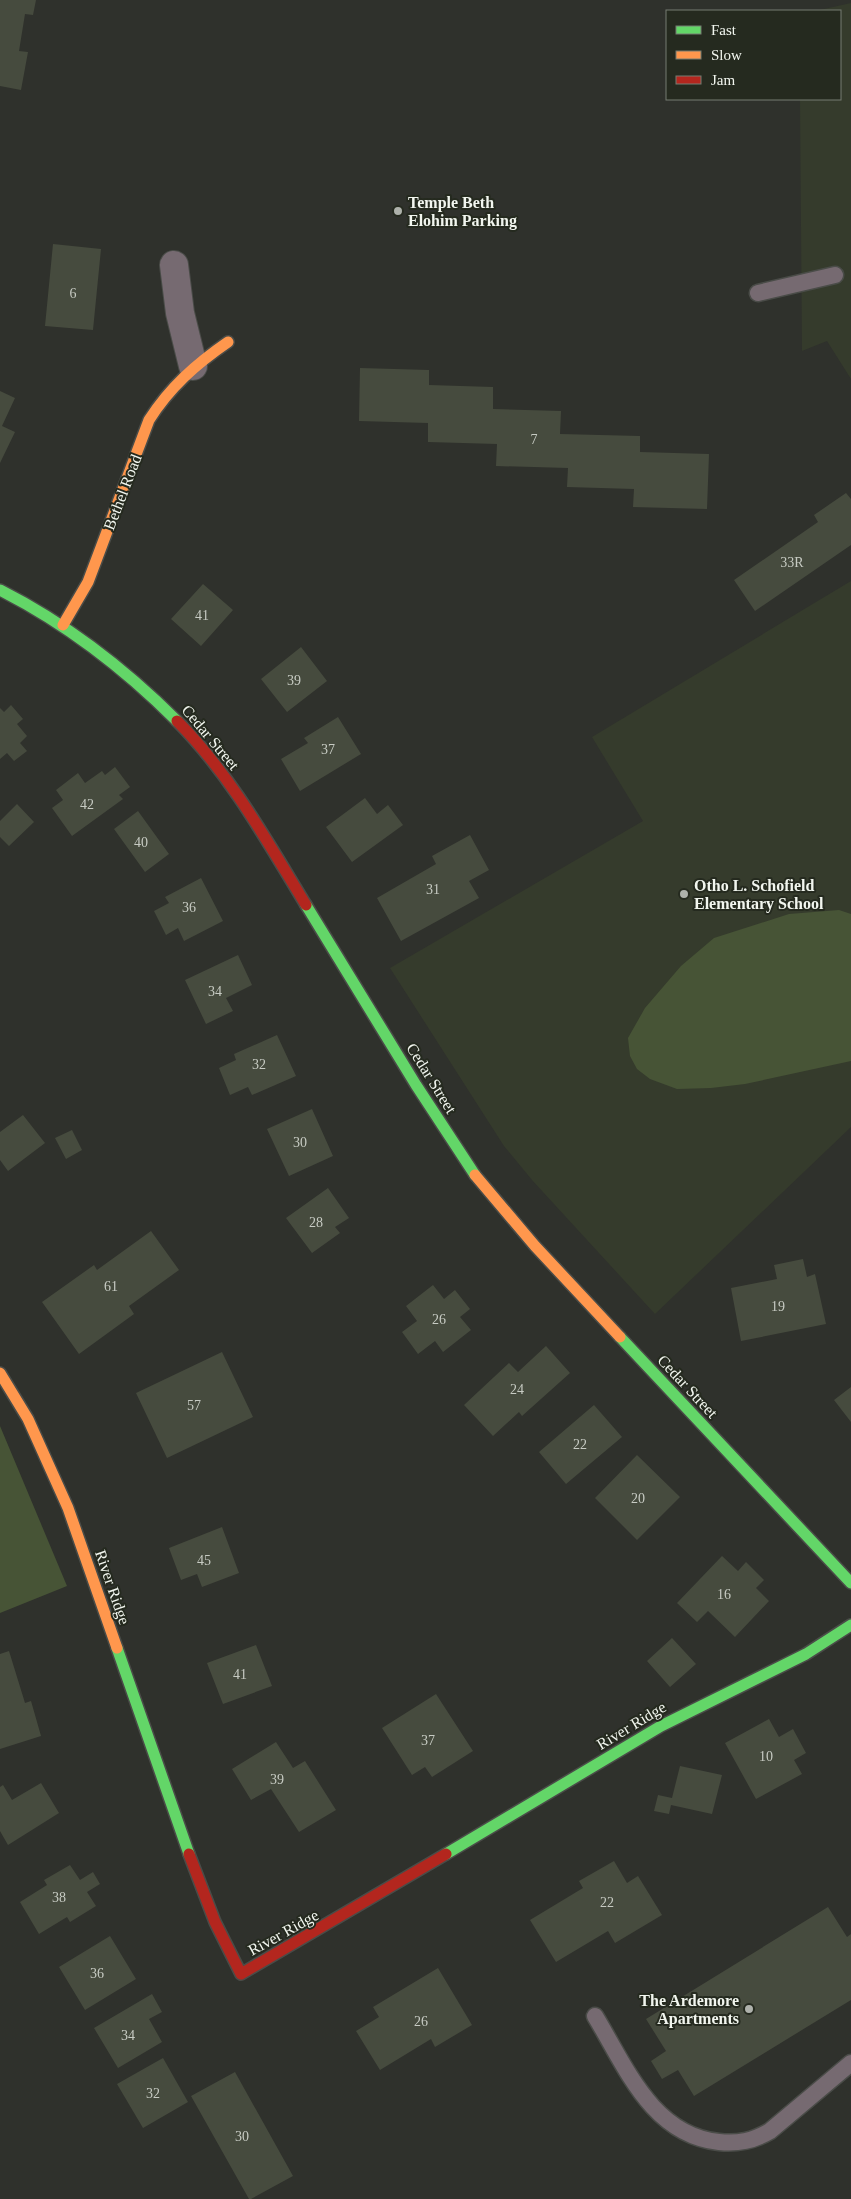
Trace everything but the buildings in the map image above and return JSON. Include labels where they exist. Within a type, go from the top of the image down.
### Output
[{"type":"street","points":[[174,265],[180,313],[193,366]]},
{"type":"street","name":"Bethel Road","points":[[63,625],[88,582],[149,420],[168,390],[193,366],[228,342]]},
{"type":"street","name":"Cedar Street","points":[[0,590],[63,625],[141,684],[192,736],[217,767],[255,822],[416,1085],[476,1176],[535,1246],[851,1583]]},
{"type":"street","name":"River Ridge","points":[[0,1373],[28,1419],[68,1508],[199,1883],[215,1922],[241,1974],[348,1915],[673,1719],[811,1651],[851,1625]]},
{"type":"lane","points":[[758,294],[835,275]]},
{"type":"lane","points":[[595,2016],[644,2097],[659,2114],[674,2127],[692,2136],[713,2141],[735,2144],[757,2138],[770,2131],[851,2063]]},
{"type":"shaded area","points":[[851,3],[851,379],[827,341],[802,351],[800,100],[841,100],[841,10],[820,10]]},
{"type":"shaded area","name":"Otho L. Schofield Elementary School","points":[[851,581],[851,1127],[655,1314],[532,1180],[504,1146],[390,968],[643,821],[592,737]]},
{"type":"green space","points":[[839,910],[851,914],[851,1061],[745,1084],[711,1088],[677,1089],[650,1079],[637,1069],[630,1056],[628,1038],[645,1008],[681,966],[714,938],[789,914]]},
{"type":"green space","points":[[0,1426],[67,1586],[0,1613]]},
{"type":"traffic: fast","points":[[0,590],[48,617],[94,648],[177,721]]},
{"type":"traffic: fast","points":[[306,905],[416,1085],[475,1175]]},
{"type":"traffic: fast","points":[[620,1337],[851,1583]]},
{"type":"traffic: fast","points":[[446,1854],[661,1726],[806,1654],[851,1625]]},
{"type":"traffic: fast","points":[[117,1648],[189,1854]]},
{"type":"traffic: slow","points":[[63,625],[88,582],[149,420],[184,377],[228,342]]},
{"type":"traffic: slow","points":[[475,1175],[535,1246],[620,1337]]},
{"type":"traffic: slow","points":[[0,1373],[28,1419],[68,1508],[117,1648]]},
{"type":"traffic: jam","points":[[177,721],[196,741],[231,786],[306,905]]},
{"type":"traffic: jam","points":[[189,1854],[215,1922],[241,1974],[446,1854]]},
{"type":"place","name":"Temple Beth Elohim Parking","points":[[398,211]]},
{"type":"place","name":"Otho L. Schofield Elementary School","points":[[684,894]]},
{"type":"place","name":"The Ardemore Apartments","points":[[749,2009]]}]
